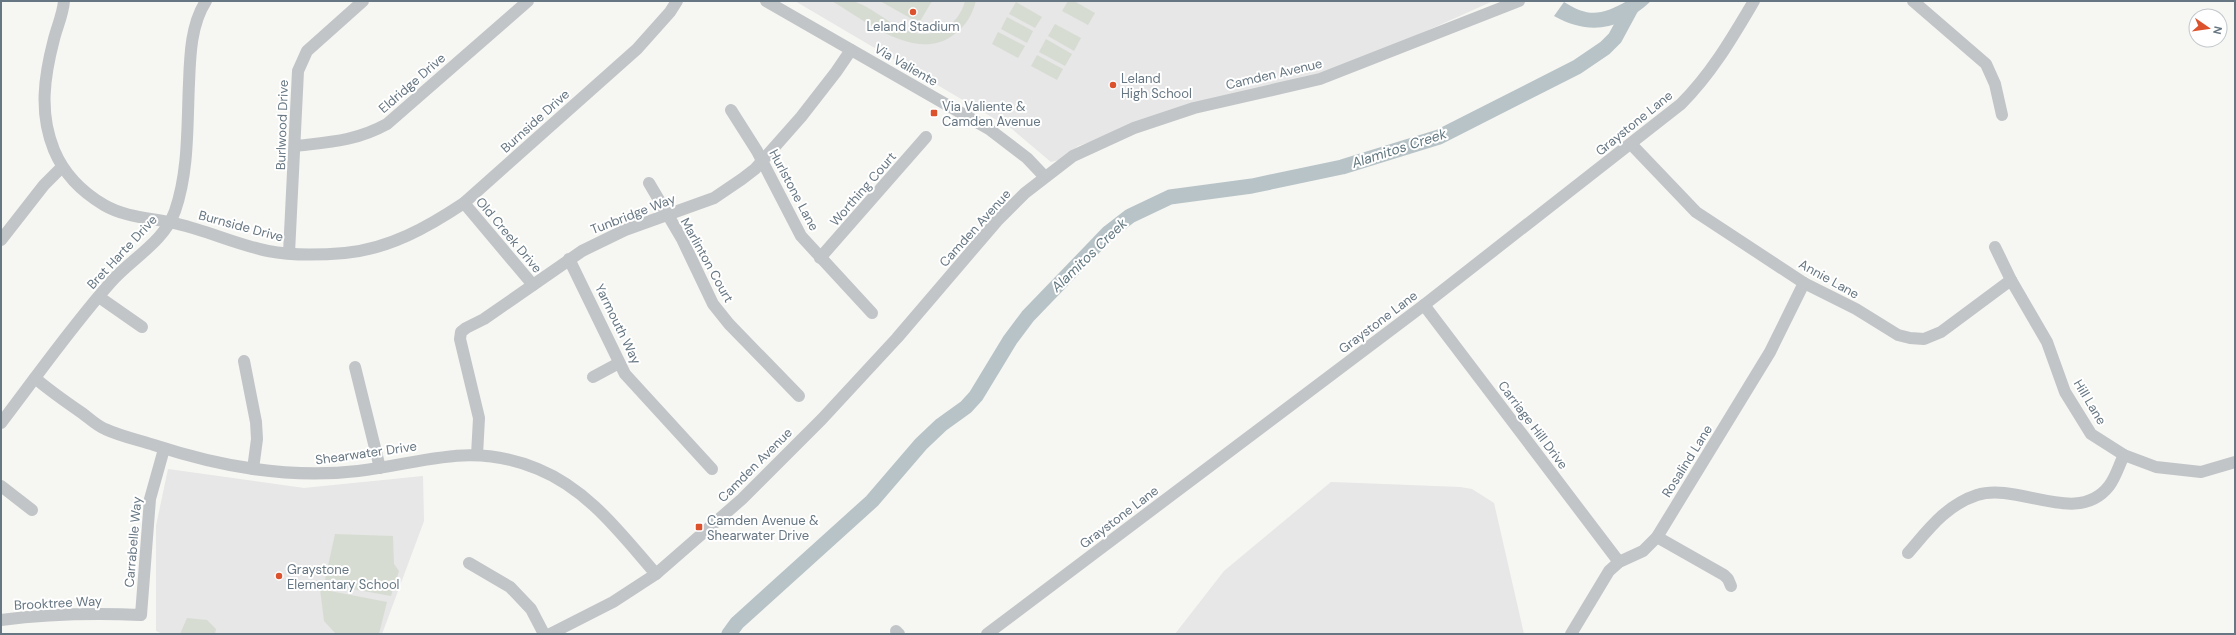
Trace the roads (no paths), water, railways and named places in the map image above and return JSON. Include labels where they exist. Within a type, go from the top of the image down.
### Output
[{"type":"street","name":"Burnside Drive","points":[[64,1],[44,85],[47,127],[62,167],[75,183],[105,206],[121,213],[169,222],[268,251],[289,253],[346,253],[394,242],[422,230],[464,203],[637,49],[670,12],[677,1]]},
{"type":"street","name":"Bret Harte Drive","points":[[1,423],[111,282],[151,245],[174,213],[181,189],[190,59],[194,30],[206,1]]},
{"type":"street","name":"Burlwood Drive","points":[[289,253],[296,146],[298,72],[307,51],[363,1]]},
{"type":"street","name":"Eldridge Drive","points":[[296,146],[355,139],[387,124],[528,1]]},
{"type":"street","name":"Via Valiente","points":[[766,1],[989,128],[1027,158],[1045,177]]},
{"type":"street","name":"Camden Avenue","points":[[550,634],[614,602],[656,574],[742,499],[822,419],[897,338],[997,221],[1045,177],[1084,150],[1134,128],[1194,108],[1320,79],[1519,1]]},
{"type":"street","name":"Graystone Lane","points":[[988,634],[1424,305],[1681,104],[1699,85],[1717,62],[1754,1]]},
{"type":"street","points":[[1913,1],[1986,64],[1995,84],[2002,115]]},
{"type":"street","name":"Tunbridge Way","points":[[477,455],[479,418],[460,339],[461,332],[484,319],[569,259],[600,241],[714,198],[742,179],[762,161],[801,117],[851,50]]},
{"type":"street","name":"Hurlstone Lane","points":[[731,110],[762,161],[801,236],[872,313]]},
{"type":"street","name":"Worthing Court","points":[[820,258],[926,137]]},
{"type":"street","name":"Annie Lane","points":[[1631,144],[1696,212],[1804,283],[1856,309],[1898,335],[1924,339],[1941,332],[2011,280]]},
{"type":"street","points":[[1,240],[44,185],[62,167]]},
{"type":"street","name":"Marlinton Court","points":[[649,183],[667,216],[682,239],[714,304],[729,324],[798,396]]},
{"type":"street","name":"Old Creek Drive","points":[[464,203],[533,285]]},
{"type":"street","name":"Hill Lane","points":[[1995,247],[2011,280],[2047,342],[2066,392],[2092,434],[2124,455],[2156,467],[2201,472],[2235,462]]},
{"type":"street","name":"Yarmouth Way","points":[[569,259],[625,374],[712,469]]},
{"type":"street","name":"Rosalind Lane","points":[[1571,634],[1609,571],[1619,562],[1634,557],[1643,551],[1657,537],[1770,352],[1804,283]]},
{"type":"street","points":[[99,297],[142,327]]},
{"type":"street","name":"Carriage Hill Drive","points":[[1424,305],[1619,562]]},
{"type":"street","points":[[244,361],[256,422],[257,439],[253,469]]},
{"type":"street","points":[[593,377],[619,363]]},
{"type":"street","points":[[355,367],[380,468]]},
{"type":"street","name":"Shearwater Drive","points":[[35,378],[104,429],[164,449],[208,461],[253,469],[314,475],[380,468],[443,456],[477,455],[520,462],[540,470],[573,488],[596,506],[656,574]]},
{"type":"street","name":"Carrabelle Way","points":[[141,615],[150,499],[164,449]]},
{"type":"street","points":[[1908,553],[1939,517],[1976,495],[2004,493],[2070,504],[2088,502],[2102,494],[2111,484],[2124,455]]},
{"type":"street","points":[[1,486],[32,510]]},
{"type":"street","points":[[1657,537],[1724,575],[1728,579],[1731,586]]},
{"type":"street","points":[[469,563],[510,587],[531,609],[544,634]]},
{"type":"street","name":"Brooktree Way","points":[[1,620],[41,615],[95,613],[141,615]]},
{"type":"waterway","name":"Alamitos Creek","points":[[729,634],[737,623],[872,501],[921,444],[941,425],[966,407],[976,396],[1010,340],[1028,316],[1108,233],[1130,216],[1170,197],[1252,186],[1342,167],[1439,137],[1577,67],[1605,48],[1615,38],[1635,1]]},
{"type":"place","name":"Leland Stadium","points":[[913,12]]},
{"type":"place","name":"Leland High School","points":[[1113,85]]},
{"type":"place","name":"Via Valiente & Camden Avenue","points":[[934,113]]},
{"type":"place","name":"Camden Avenue & Shearwater Drive","points":[[699,527]]},
{"type":"place","name":"Graystone Elementary School","points":[[279,576]]}]
